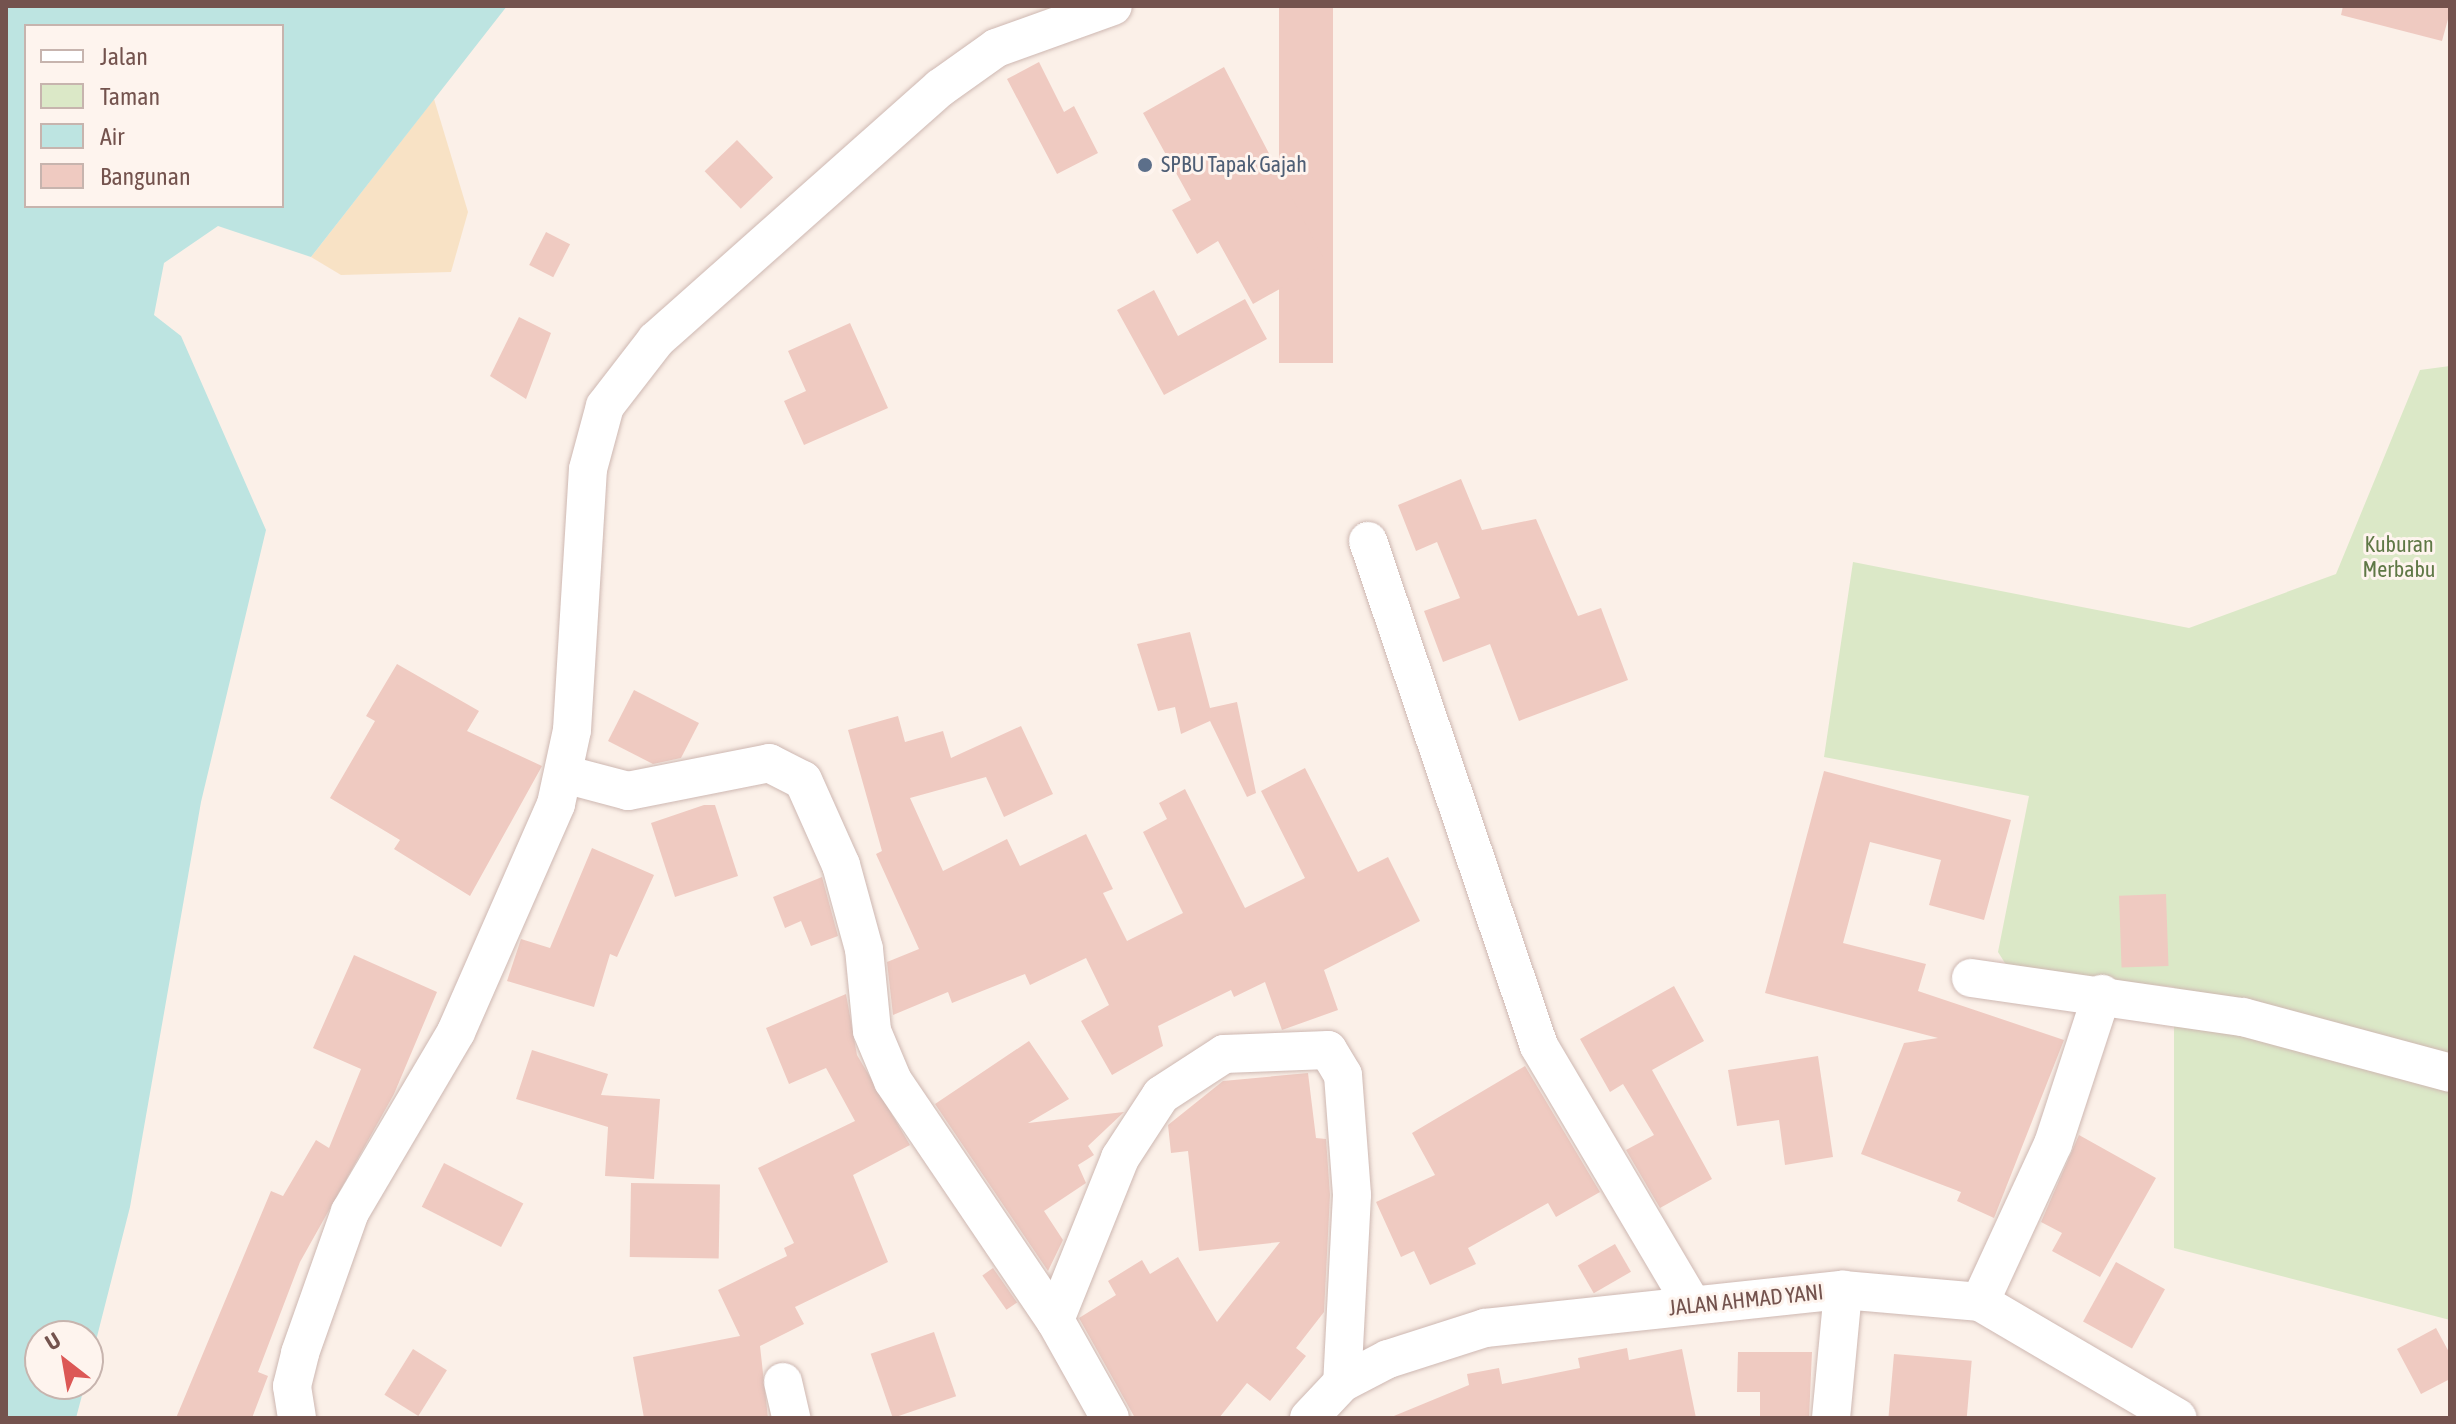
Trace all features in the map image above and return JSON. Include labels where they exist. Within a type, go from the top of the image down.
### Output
[{"type":"street","points":[[297,1418],[292,1386],[300,1353],[350,1212],[456,1032],[524,887],[564,774],[588,469],[605,406],[626,373],[966,68],[1016,38],[1113,6]]},
{"type":"street","points":[[1368,541],[1539,1046],[1692,1305]]},
{"type":"street","points":[[564,774],[628,791],[769,763],[803,780],[841,865],[864,949],[872,1031],[893,1081],[1055,1320],[1110,1418]]},
{"type":"street","points":[[1971,978],[2102,994],[2243,1017],[2450,1073]]},
{"type":"street","points":[[1980,1302],[2053,1144],[2102,994]]},
{"type":"street","points":[[1055,1320],[1120,1158],[1161,1095],[1224,1054],[1328,1050],[1343,1075],[1352,1195],[1342,1383]]},
{"type":"street","points":[[1831,1418],[1843,1290]]},
{"type":"street","name":"JALAN AHMAD YANI","points":[[1309,1418],[1342,1383],[1388,1359],[1485,1328],[1843,1290],[1980,1302],[2178,1418]]},
{"type":"green space","name":"Kuburan Merbabu","points":[[2450,366],[2450,1320],[2174,1248],[2174,987],[2010,971],[1998,952],[2029,796],[1824,757],[1853,562],[2189,628],[2336,574],[2420,370]]},
{"type":"sand","points":[[434,99],[468,212],[451,272],[341,275],[311,257]]},
{"type":"water","points":[[6,6],[507,6],[311,257],[218,226],[164,263],[154,315],[181,336],[266,530],[201,802],[130,1207],[101,1320],[24,1320],[24,1400],[81,1400],[76,1418],[6,1418]]},
{"type":"building","points":[[1279,6],[1333,6],[1333,363],[1279,363]]},
{"type":"building","points":[[2343,6],[2450,6],[2450,12],[2442,41],[2341,15]]},
{"type":"building","points":[[1039,62],[1064,112],[1074,106],[1098,153],[1057,174],[1007,79]]},
{"type":"building","points":[[1224,67],[1326,263],[1253,304],[1218,241],[1197,254],[1172,210],[1191,200],[1143,113]]},
{"type":"building","points":[[737,140],[773,177],[741,209],[705,171]]},
{"type":"building","points":[[546,232],[570,244],[553,277],[529,265]]},
{"type":"building","points":[[1154,290],[1178,336],[1245,299],[1267,339],[1164,395],[1117,310]]},
{"type":"building","points":[[519,317],[551,333],[526,399],[490,376]]},
{"type":"building","points":[[850,323],[888,408],[804,445],[784,401],[806,391],[788,351]]},
{"type":"building","points":[[1461,479],[1482,530],[1536,519],[1578,616],[1601,608],[1628,680],[1519,721],[1490,644],[1443,662],[1424,611],[1460,598],[1437,542],[1416,551],[1398,505]]},
{"type":"building","points":[[1190,632],[1210,708],[1237,702],[1256,793],[1247,797],[1210,721],[1181,734],[1175,707],[1158,711],[1137,644]]},
{"type":"building","points":[[397,664],[479,711],[467,731],[542,766],[470,896],[394,849],[400,840],[330,798],[375,721],[366,716]]},
{"type":"building","points":[[634,690],[699,723],[681,758],[653,764],[608,741]]},
{"type":"building","points":[[898,716],[905,742],[943,731],[951,758],[1021,726],[1053,794],[1004,817],[986,777],[910,798],[943,871],[1007,839],[1020,866],[1086,834],[1113,889],[1103,893],[1127,941],[1183,913],[1143,832],[1167,819],[1159,803],[1185,789],[1245,908],[1305,878],[1261,791],[1305,768],[1358,872],[1388,857],[1420,921],[1324,970],[1338,1010],[1282,1030],[1265,982],[1234,997],[1231,990],[1158,1026],[1163,1046],[1112,1075],[1081,1021],[1109,1005],[1086,958],[1030,985],[1025,974],[952,1003],[948,992],[893,1015],[887,962],[919,949],[876,854],[882,851],[848,730]]},
{"type":"building","points":[[1824,771],[2011,820],[1984,920],[1929,905],[1941,860],[1870,842],[1843,943],[1926,964],[1918,991],[2064,1040],[1994,1218],[1957,1201],[1961,1192],[1861,1154],[1904,1043],[1938,1038],[1765,993]]},
{"type":"building","points":[[704,805],[715,805],[738,876],[675,897],[651,823]]},
{"type":"building","points":[[592,848],[654,875],[617,957],[610,954],[594,1007],[507,981],[521,939],[550,948]]},
{"type":"building","points":[[822,877],[838,936],[811,946],[801,921],[785,928],[773,897]]},
{"type":"building","points":[[2166,894],[2169,966],[2122,968],[2119,896]]},
{"type":"building","points":[[354,955],[437,992],[394,1094],[300,1262],[258,1372],[268,1376],[252,1418],[176,1418],[271,1191],[283,1196],[316,1140],[329,1148],[361,1069],[313,1048]]},
{"type":"building","points":[[1674,986],[1704,1041],[1652,1070],[1712,1179],[1660,1208],[1626,1150],[1654,1135],[1623,1084],[1610,1092],[1580,1039]]},
{"type":"building","points":[[846,994],[857,1055],[910,1145],[853,1175],[888,1262],[795,1307],[804,1324],[760,1346],[768,1418],[644,1418],[633,1357],[740,1336],[718,1290],[787,1256],[784,1248],[794,1243],[758,1168],[855,1121],[826,1068],[789,1084],[766,1028]]},
{"type":"building","points":[[1029,1041],[1069,1099],[1028,1123],[1124,1112],[1088,1146],[1094,1155],[1078,1165],[1086,1183],[1044,1211],[1063,1240],[1048,1271],[935,1104]]},
{"type":"building","points":[[532,1050],[608,1074],[601,1095],[660,1099],[654,1179],[605,1176],[608,1127],[516,1099]]},
{"type":"building","points":[[1818,1056],[1833,1157],[1785,1165],[1779,1120],[1737,1126],[1728,1070]]},
{"type":"building","points":[[1525,1066],[1600,1192],[1556,1217],[1548,1203],[1468,1248],[1476,1264],[1430,1285],[1414,1251],[1401,1257],[1376,1202],[1435,1175],[1412,1133]]},
{"type":"building","points":[[1308,1073],[1316,1138],[1326,1139],[1330,1195],[1324,1312],[1296,1348],[1306,1356],[1270,1401],[1247,1383],[1219,1418],[1135,1418],[1079,1318],[1116,1295],[1108,1281],[1142,1260],[1150,1274],[1178,1257],[1217,1322],[1280,1242],[1199,1251],[1188,1151],[1171,1153],[1168,1125],[1223,1081]]},
{"type":"building","points":[[2079,1135],[2156,1178],[2100,1277],[2052,1251],[2062,1233],[2041,1222]]},
{"type":"building","points":[[444,1163],[523,1203],[501,1247],[422,1207]]},
{"type":"building","points":[[631,1183],[720,1185],[719,1259],[630,1257]]},
{"type":"building","points":[[1615,1244],[1631,1272],[1594,1293],[1578,1266]]},
{"type":"building","points":[[2116,1262],[2165,1289],[2132,1349],[2083,1321]]},
{"type":"building","points":[[993,1268],[1017,1302],[1006,1310],[982,1275]]},
{"type":"building","points":[[2436,1328],[2450,1354],[2450,1379],[2421,1394],[2397,1349]]},
{"type":"building","points":[[934,1332],[956,1396],[893,1418],[871,1354]]},
{"type":"building","points":[[1627,1348],[1629,1360],[1682,1349],[1696,1418],[1389,1418],[1469,1385],[1467,1374],[1499,1368],[1502,1384],[1580,1368],[1578,1358]]},
{"type":"building","points":[[413,1349],[447,1370],[418,1416],[384,1395]]},
{"type":"building","points":[[1738,1352],[1812,1352],[1809,1418],[1760,1418],[1760,1392],[1737,1392]]},
{"type":"building","points":[[1894,1354],[1972,1361],[1967,1418],[1888,1418]]},
{"type":"place","name":"SPBU Tapak Gajah","points":[[1145,165]]}]
